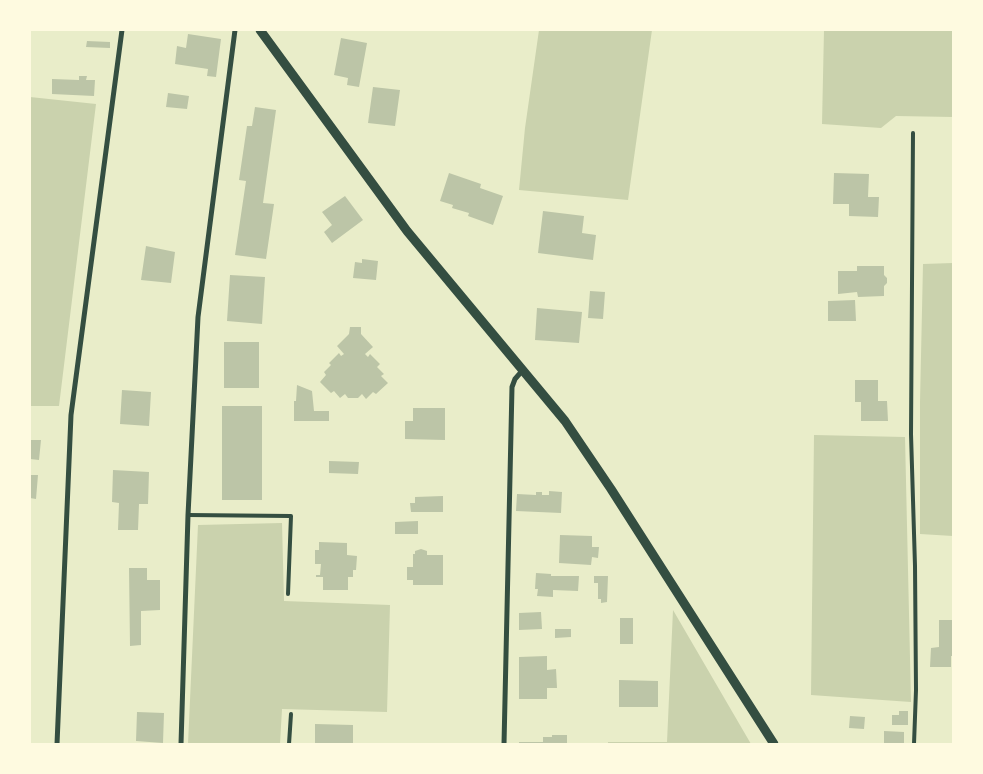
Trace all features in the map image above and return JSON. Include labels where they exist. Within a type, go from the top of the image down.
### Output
[{"type":"street","points":[[57,744],[71,415],[122,30]]},
{"type":"street","points":[[181,744],[188,515],[198,316],[235,30]]},
{"type":"street","points":[[260,30],[407,231],[565,421],[598,468],[774,744]]},
{"type":"street","points":[[504,744],[512,388],[522,371]]},
{"type":"lane","points":[[914,133],[911,434],[915,566],[916,690],[914,744]]},
{"type":"lane","points":[[188,515],[291,516],[288,594]]},
{"type":"lane","points":[[289,744],[291,714]]},
{"type":"green space","points":[[539,30],[652,30],[628,200],[519,190],[525,128]]},
{"type":"green space","points":[[824,30],[953,30],[953,117],[896,116],[881,128],[822,124]]},
{"type":"green space","points":[[30,97],[96,104],[59,406],[30,406]]},
{"type":"green space","points":[[953,263],[953,536],[920,534],[923,264]]},
{"type":"green space","points":[[814,435],[905,437],[911,702],[811,695]]},
{"type":"green space","points":[[282,523],[284,601],[390,605],[387,712],[282,709],[280,744],[188,744],[198,525]]},
{"type":"green space","points":[[673,610],[751,744],[608,744],[608,742],[667,742]]},
{"type":"building","points":[[188,34],[221,39],[216,77],[207,76],[208,69],[175,64],[177,46],[186,48]]},
{"type":"building","points":[[341,38],[367,43],[359,87],[347,85],[348,78],[334,75]]},
{"type":"building","points":[[87,41],[110,42],[110,48],[86,47]]},
{"type":"building","points":[[79,76],[87,76],[86,80],[95,80],[94,96],[52,94],[52,79],[79,80]]},
{"type":"building","points":[[373,87],[400,90],[395,126],[368,123]]},
{"type":"building","points":[[168,93],[189,96],[187,109],[166,107]]},
{"type":"building","points":[[255,107],[276,110],[263,203],[274,204],[266,259],[235,255],[246,181],[239,180],[247,126],[252,126]]},
{"type":"building","points":[[449,173],[481,184],[480,188],[503,196],[493,225],[468,216],[469,213],[452,208],[453,205],[440,201]]},
{"type":"building","points":[[834,173],[869,174],[868,197],[879,197],[878,217],[849,216],[849,204],[833,204]]},
{"type":"building","points":[[345,196],[363,220],[332,243],[324,232],[332,225],[322,212]]},
{"type":"building","points":[[543,211],[584,216],[582,233],[596,235],[593,260],[538,253]]},
{"type":"building","points":[[146,246],[175,252],[171,283],[141,280]]},
{"type":"building","points":[[362,259],[378,261],[376,280],[353,278],[355,262],[362,263]]},
{"type":"building","points":[[857,266],[884,266],[884,275],[887,278],[887,283],[884,286],[884,296],[858,297],[857,292],[838,294],[838,271],[857,271]]},
{"type":"building","points":[[230,275],[265,277],[262,324],[227,321]]},
{"type":"building","points":[[590,291],[605,292],[603,319],[588,318]]},
{"type":"building","points":[[855,300],[856,321],[828,321],[828,301]]},
{"type":"building","points":[[537,308],[582,312],[579,343],[535,340]]},
{"type":"building","points":[[350,327],[361,327],[361,334],[373,347],[365,354],[368,357],[370,354],[380,364],[377,367],[384,374],[381,376],[388,383],[376,394],[373,392],[366,399],[362,394],[358,398],[348,398],[345,394],[340,398],[334,391],[331,393],[320,382],[326,375],[324,372],[331,365],[329,363],[339,353],[341,356],[344,354],[337,346],[349,334]]},
{"type":"building","points":[[224,342],[259,342],[259,388],[224,388]]},
{"type":"building","points":[[855,380],[878,380],[878,401],[887,401],[888,421],[861,421],[861,402],[855,402]]},
{"type":"building","points":[[297,385],[312,391],[314,411],[329,411],[329,421],[294,421],[294,401],[296,401]]},
{"type":"building","points":[[122,390],[151,392],[149,426],[120,424]]},
{"type":"building","points":[[222,406],[262,406],[262,500],[222,500]]},
{"type":"building","points":[[413,408],[445,408],[445,440],[405,439],[405,421],[413,421]]},
{"type":"building","points":[[30,440],[41,440],[39,460],[30,459]]},
{"type":"building","points":[[329,461],[359,462],[358,474],[329,473]]},
{"type":"building","points":[[113,470],[149,472],[148,504],[139,504],[138,530],[118,530],[119,503],[112,502]]},
{"type":"building","points":[[30,475],[38,475],[36,499],[30,498]]},
{"type":"building","points":[[549,491],[562,492],[561,513],[516,511],[517,494],[536,495],[536,492],[542,492],[542,495],[549,495]]},
{"type":"building","points":[[443,496],[443,512],[411,512],[410,503],[415,503],[415,497]]},
{"type":"building","points":[[418,521],[418,534],[395,534],[395,522]]},
{"type":"building","points":[[560,535],[592,536],[592,547],[599,547],[598,558],[592,557],[591,565],[559,563]]},
{"type":"building","points":[[319,542],[347,543],[347,555],[357,556],[356,570],[353,570],[353,577],[348,577],[348,590],[323,590],[323,577],[316,577],[316,575],[320,575],[321,564],[315,564],[315,550],[319,550]]},
{"type":"building","points":[[421,549],[427,551],[427,555],[443,555],[443,585],[413,585],[413,580],[407,580],[407,567],[413,567],[413,554]]},
{"type":"building","points":[[129,568],[147,568],[147,580],[160,580],[160,610],[141,611],[141,645],[130,646]]},
{"type":"building","points":[[536,573],[551,574],[551,576],[579,576],[578,591],[553,590],[553,597],[537,596],[538,589],[535,589]]},
{"type":"building","points":[[594,576],[608,576],[607,602],[601,603],[601,599],[598,599],[598,583],[594,583]]},
{"type":"building","points":[[541,612],[542,629],[519,630],[519,613]]},
{"type":"building","points":[[620,618],[633,618],[633,644],[620,644]]},
{"type":"building","points":[[939,620],[953,620],[953,656],[951,656],[951,667],[930,667],[931,648],[939,647]]},
{"type":"building","points":[[555,629],[571,629],[571,637],[555,638]]},
{"type":"building","points":[[547,656],[547,670],[556,669],[557,688],[547,688],[547,699],[519,699],[519,657]]},
{"type":"building","points":[[619,680],[658,681],[658,707],[619,707]]},
{"type":"building","points":[[899,711],[908,711],[908,725],[892,725],[892,715],[899,715]]},
{"type":"building","points":[[137,712],[164,713],[163,743],[136,741]]},
{"type":"building","points":[[850,716],[865,717],[864,729],[849,728]]},
{"type":"building","points":[[315,724],[353,725],[353,744],[315,744]]},
{"type":"building","points":[[884,731],[904,732],[904,744],[884,744]]},
{"type":"building","points":[[552,735],[567,735],[567,744],[519,744],[519,742],[543,742],[543,737],[552,737]]}]
